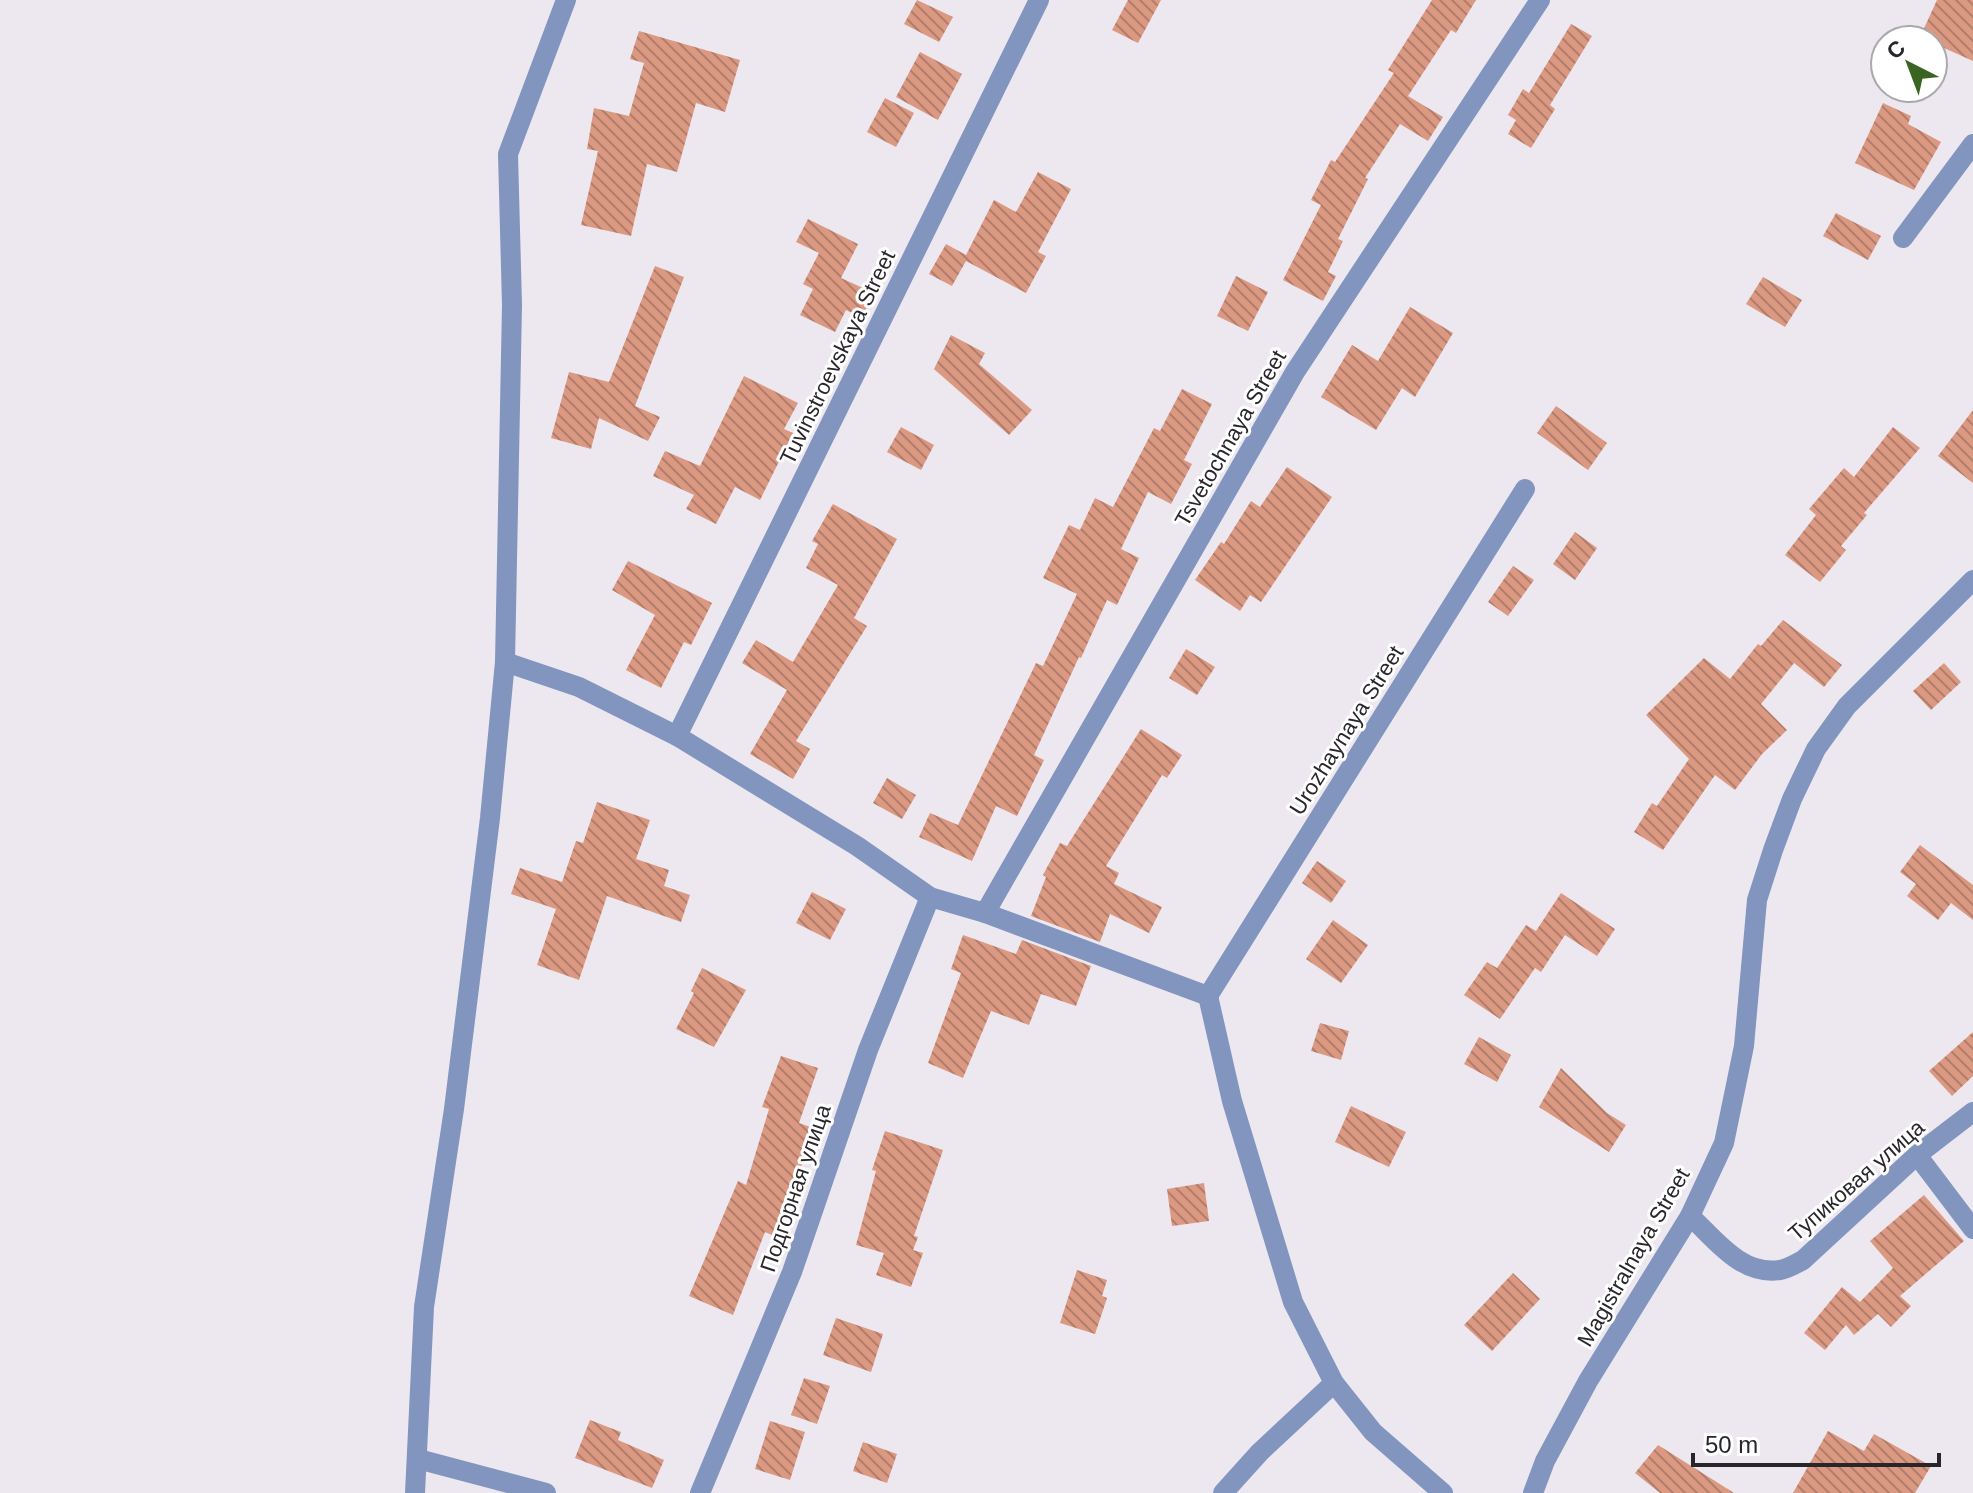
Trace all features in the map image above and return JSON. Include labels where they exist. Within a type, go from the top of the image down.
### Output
[{"type":"street","points":[[415,1493],[424,1307],[456,1094],[490,818],[505,662],[512,305],[508,154],[566,0]]},
{"type":"street","name":"Tuvinstroevskaya Street","points":[[677,736],[1039,0]]},
{"type":"street","name":"Tsvetochnaya Street","points":[[985,913],[1295,372],[1540,0]]},
{"type":"street","points":[[1903,238],[1973,144]]},
{"type":"street","name":"Urozhaynaya Street","points":[[1208,996],[1525,489]]},
{"type":"street","name":"Magistralnaya Street","points":[[1533,1493],[1545,1461],[1588,1381],[1690,1216],[1724,1143],[1744,1046],[1757,900],[1792,799],[1816,749],[1847,706],[1973,580]]},
{"type":"street","points":[[505,662],[579,687],[677,736],[857,846],[930,897],[985,913],[1208,996],[1232,1101],[1293,1302],[1334,1383],[1373,1432],[1443,1493]]},
{"type":"street","name":"Подгорная улица","points":[[700,1493],[792,1272],[868,1050],[930,897]]},
{"type":"street","name":"Тупиковая улица","points":[[1690,1216],[1733,1257],[1756,1270],[1781,1270],[1803,1260],[1917,1155],[1973,1112]]},
{"type":"street","points":[[1917,1155],[1973,1229]]},
{"type":"street","points":[[1223,1493],[1260,1452],[1334,1383]]},
{"type":"street","points":[[418,1459],[546,1493]]},
{"type":"building","points":[[917,0],[953,17],[939,42],[904,24]]},
{"type":"building","points":[[1128,0],[1161,0],[1138,43],[1112,30]]},
{"type":"building","points":[[1432,0],[1476,0],[1456,33],[1451,30],[1408,96],[1443,117],[1428,141],[1400,124],[1365,178],[1368,179],[1338,239],[1343,241],[1328,272],[1336,276],[1323,301],[1283,280],[1321,205],[1311,200],[1331,160],[1335,162],[1394,73],[1388,70]]},
{"type":"building","points":[[1937,0],[1973,0],[1973,61],[1949,50],[1949,24],[1926,24]]},
{"type":"building","points":[[1571,24],[1592,36],[1550,105],[1555,109],[1531,148],[1508,134],[1516,120],[1508,115],[1523,89],[1529,93]]},
{"type":"building","points":[[639,31],[740,60],[725,112],[696,103],[677,172],[647,164],[631,236],[581,225],[598,151],[587,149],[594,108],[629,116],[644,63],[630,59]]},
{"type":"building","points":[[920,52],[962,74],[938,120],[896,97]]},
{"type":"building","points":[[885,98],[914,113],[896,147],[867,132]]},
{"type":"building","points":[[1883,104],[1911,116],[1908,124],[1941,142],[1914,190],[1855,163]]},
{"type":"building","points":[[1038,172],[1071,189],[1038,252],[1046,256],[1026,293],[966,261],[952,286],[929,274],[946,244],[966,255],[994,200],[1016,212]]},
{"type":"building","points":[[1836,213],[1881,236],[1868,260],[1823,236]]},
{"type":"building","points":[[808,219],[858,244],[841,278],[874,293],[862,318],[846,310],[835,332],[800,315],[813,289],[803,284],[819,253],[796,242]]},
{"type":"building","points":[[655,266],[684,277],[635,406],[660,417],[648,441],[599,418],[591,449],[551,438],[569,372],[609,382]]},
{"type":"building","points":[[1236,276],[1268,292],[1248,331],[1217,316]]},
{"type":"building","points":[[1763,277],[1802,300],[1785,327],[1746,304]]},
{"type":"building","points":[[1410,307],[1453,333],[1415,397],[1402,388],[1376,430],[1321,397],[1352,345],[1378,361]]},
{"type":"building","points":[[951,335],[985,353],[979,364],[1032,410],[1009,435],[934,369]]},
{"type":"building","points":[[744,376],[798,403],[784,429],[793,433],[760,500],[735,487],[716,524],[686,509],[694,495],[653,476],[665,451],[700,466]]},
{"type":"building","points":[[1182,389],[1212,404],[1184,460],[1192,464],[1171,504],[1148,492],[1121,549],[1139,558],[1117,605],[1107,600],[1079,657],[1034,755],[1044,760],[1017,816],[996,806],[972,861],[919,837],[930,813],[958,825],[1036,663],[1043,666],[1077,594],[1043,578],[1069,525],[1080,530],[1095,498],[1113,507],[1154,428],[1160,431]]},
{"type":"building","points":[[1556,406],[1607,443],[1588,470],[1537,433]]},
{"type":"building","points":[[1973,410],[1973,483],[1938,456]]},
{"type":"building","points":[[901,427],[934,445],[921,470],[887,452]]},
{"type":"building","points":[[1893,427],[1920,448],[1864,513],[1867,515],[1841,546],[1846,550],[1820,582],[1785,555],[1816,515],[1809,509],[1844,468],[1854,477]]},
{"type":"building","points":[[1287,467],[1332,497],[1261,602],[1250,595],[1240,611],[1195,580],[1221,542],[1224,544],[1251,501],[1260,507]]},
{"type":"building","points":[[833,504],[897,539],[854,618],[867,626],[796,741],[810,749],[793,779],[750,754],[787,690],[742,663],[756,640],[793,662],[838,585],[806,568],[818,544],[812,541]]},
{"type":"building","points":[[1575,532],[1597,548],[1575,580],[1553,564]]},
{"type":"building","points":[[628,561],[712,603],[691,645],[684,642],[661,688],[626,670],[655,615],[612,590]]},
{"type":"building","points":[[1513,566],[1534,580],[1508,616],[1488,602]]},
{"type":"building","points":[[1783,620],[1842,665],[1824,687],[1794,663],[1761,704],[1787,730],[1762,754],[1735,790],[1715,775],[1663,850],[1634,832],[1652,803],[1657,806],[1689,759],[1646,715],[1704,658],[1730,679],[1758,644],[1761,646]]},
{"type":"building","points":[[1186,649],[1215,667],[1197,695],[1169,678]]},
{"type":"building","points":[[1944,663],[1961,682],[1931,710],[1913,691]]},
{"type":"building","points":[[1141,729],[1182,755],[1167,778],[1162,775],[1106,866],[1119,873],[1114,884],[1162,907],[1149,933],[1110,914],[1100,942],[1031,916],[1046,877],[1043,875],[1060,843],[1067,846]]},
{"type":"building","points":[[887,778],[916,795],[902,819],[873,803]]},
{"type":"building","points":[[597,802],[650,820],[636,859],[669,870],[664,886],[690,895],[681,922],[607,896],[579,980],[537,965],[556,909],[511,894],[520,868],[562,882],[576,841],[583,843]]},
{"type":"building","points":[[1920,845],[1973,885],[1973,920],[1951,903],[1938,920],[1907,896],[1916,884],[1900,872]]},
{"type":"building","points":[[1317,861],[1346,881],[1331,903],[1302,883]]},
{"type":"building","points":[[812,892],[846,909],[830,940],[796,923]]},
{"type":"building","points":[[1561,893],[1615,929],[1597,956],[1565,935],[1541,972],[1535,968],[1500,1019],[1464,995],[1487,962],[1497,968],[1526,925],[1536,931]]},
{"type":"building","points":[[1333,920],[1368,945],[1341,983],[1306,959]]},
{"type":"building","points":[[963,935],[1016,954],[1022,940],[1091,966],[1076,1006],[1041,994],[1029,1025],[991,1011],[963,1078],[928,1063],[961,973],[951,969]]},
{"type":"building","points":[[702,968],[746,990],[714,1047],[676,1029],[694,993],[691,991]]},
{"type":"building","points":[[1320,1023],[1349,1031],[1341,1060],[1311,1051]]},
{"type":"building","points":[[1973,1032],[1973,1076],[1952,1096],[1929,1071]]},
{"type":"building","points":[[1479,1037],[1511,1055],[1497,1082],[1464,1064]]},
{"type":"building","points":[[781,1056],[818,1068],[799,1123],[813,1128],[790,1203],[795,1205],[781,1239],[765,1232],[733,1315],[689,1296],[738,1181],[746,1185],[769,1109],[762,1107]]},
{"type":"building","points":[[1561,1068],[1607,1113],[1626,1125],[1609,1152],[1539,1107]]},
{"type":"building","points":[[1351,1106],[1406,1132],[1389,1167],[1335,1142]]},
{"type":"building","points":[[885,1131],[943,1150],[914,1236],[918,1237],[913,1250],[923,1253],[911,1287],[876,1275],[884,1253],[856,1245],[876,1171],[872,1170]]},
{"type":"building","points":[[1204,1183],[1209,1221],[1172,1226],[1167,1189]]},
{"type":"building","points":[[1924,1195],[1964,1241],[1900,1296],[1911,1306],[1891,1327],[1878,1314],[1854,1335],[1846,1325],[1825,1350],[1804,1333],[1842,1287],[1860,1302],[1893,1268],[1870,1241]]},
{"type":"building","points":[[1077,1270],[1107,1280],[1102,1296],[1107,1298],[1095,1334],[1060,1323]]},
{"type":"building","points":[[1513,1273],[1540,1299],[1492,1351],[1464,1325]]},
{"type":"building","points":[[836,1318],[883,1334],[871,1372],[823,1355]]},
{"type":"building","points":[[804,1378],[830,1386],[817,1424],[791,1415]]},
{"type":"building","points":[[590,1420],[621,1432],[618,1440],[664,1460],[652,1488],[575,1458]]},
{"type":"building","points":[[770,1421],[805,1432],[790,1480],[755,1469]]},
{"type":"building","points":[[1828,1431],[1864,1451],[1874,1434],[1931,1466],[1915,1493],[1793,1493]]},
{"type":"building","points":[[863,1442],[897,1454],[887,1483],[853,1471]]},
{"type":"building","points":[[1658,1445],[1734,1493],[1660,1493],[1635,1473]]}]
